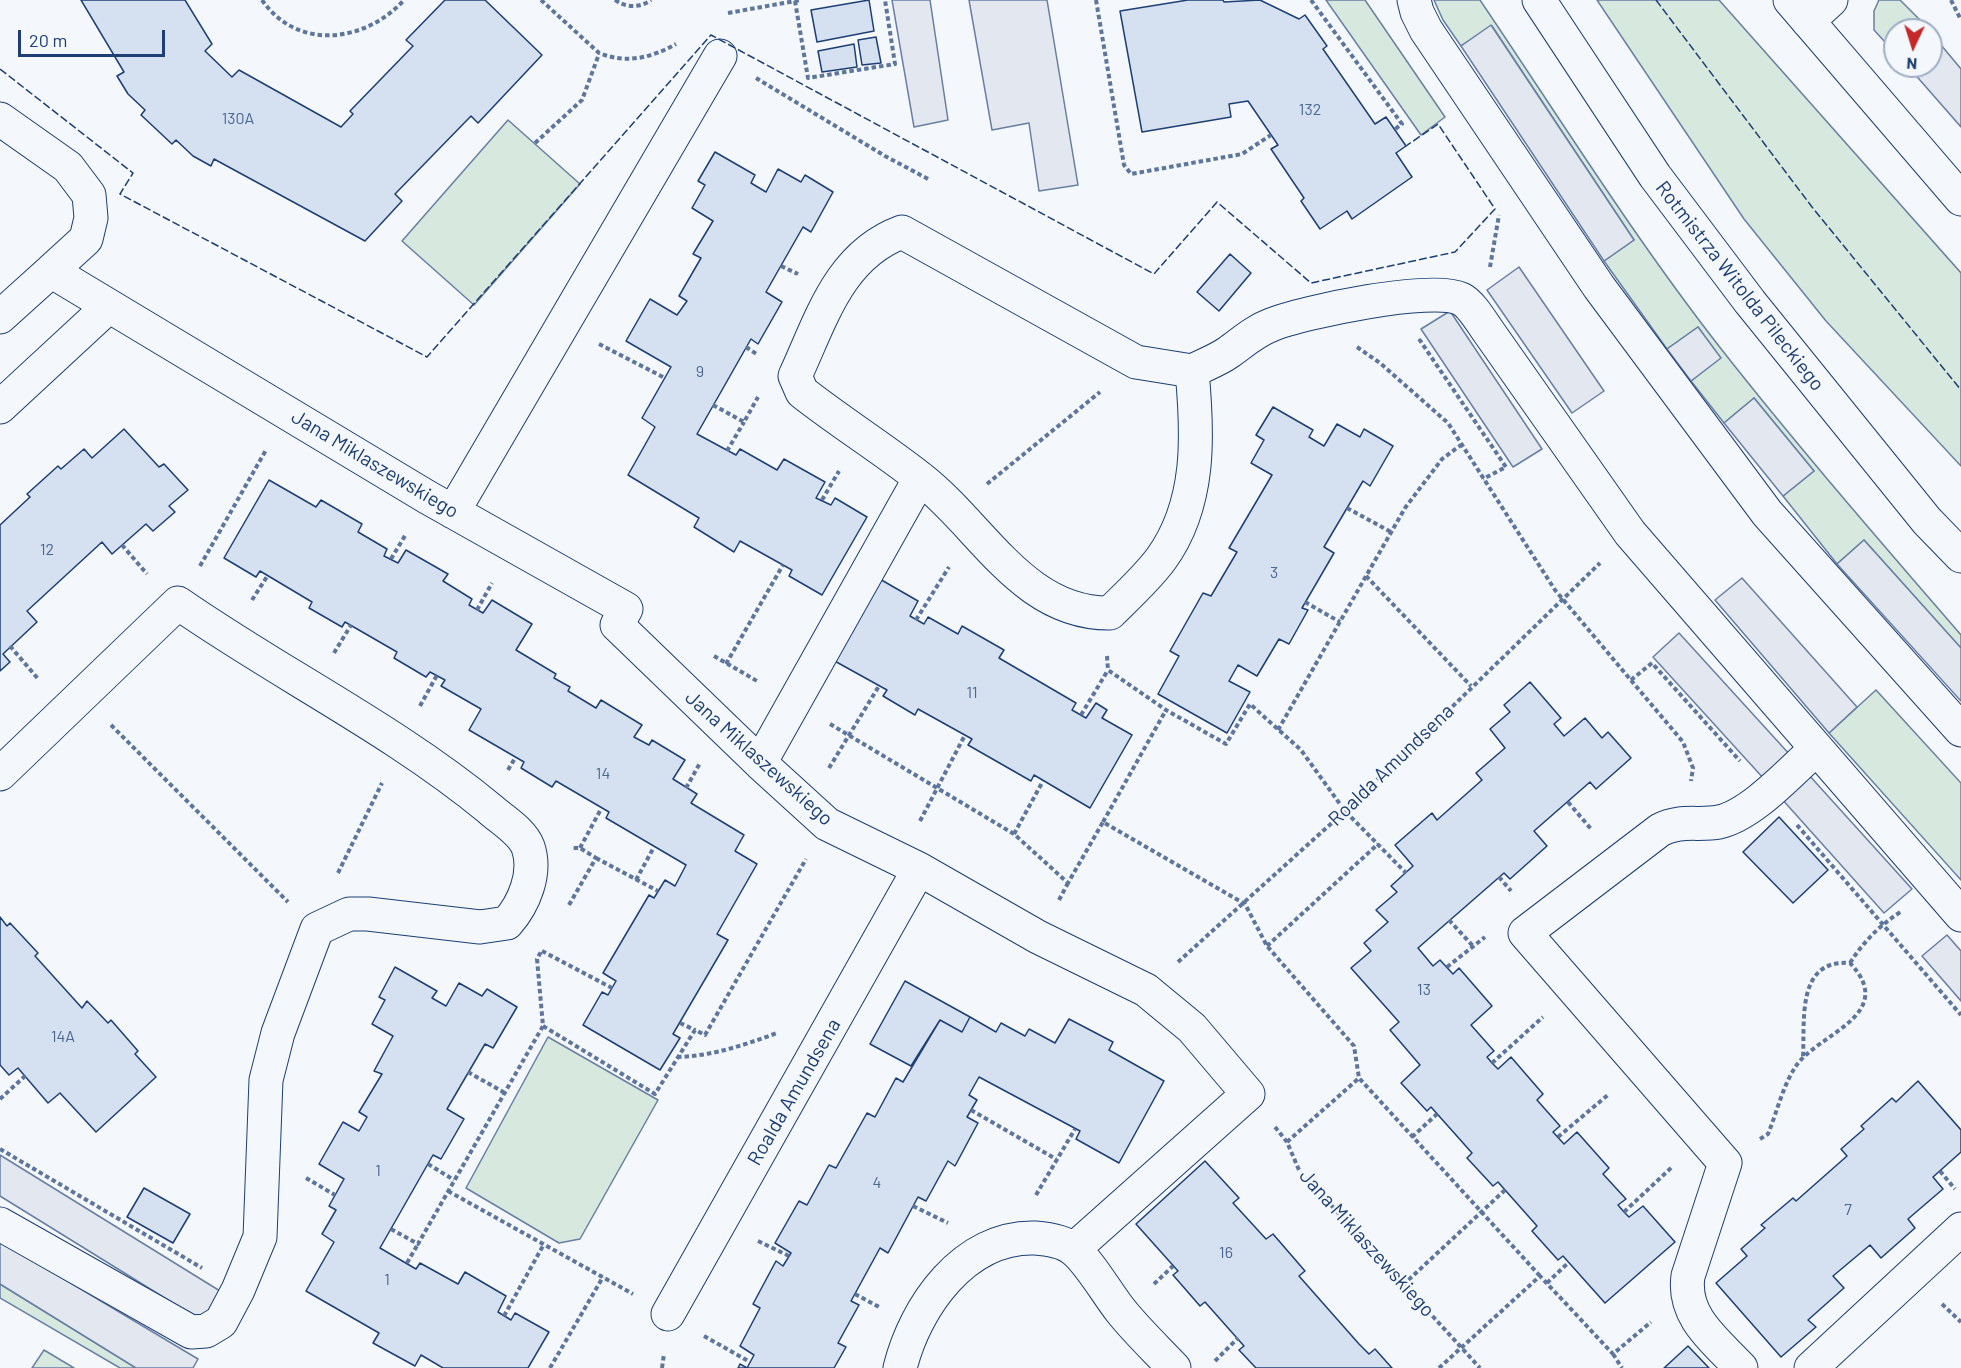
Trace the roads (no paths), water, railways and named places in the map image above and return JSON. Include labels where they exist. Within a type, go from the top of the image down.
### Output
[{"type":"street","points":[[1414,0],[1416,12],[1426,30],[1572,248],[1767,513],[1961,730]]},
{"type":"street","name":"Rotmistrza Witolda Pileckiego","points":[[1539,0],[1655,176],[1750,302],[1927,521],[1961,556]]},
{"type":"street","points":[[1810,7],[1961,199]]},
{"type":"street","points":[[453,512],[720,56]]},
{"type":"street","points":[[0,119],[68,167],[89,195],[91,218],[86,239],[0,317]]},
{"type":"street","points":[[1192,371],[1197,447],[1188,497],[1177,530],[1161,559],[1110,613],[1089,613],[1062,605],[1024,583],[957,509],[920,478],[802,392],[795,376],[833,293],[863,253],[881,240],[902,232],[1136,362],[1192,371],[1228,353],[1246,338],[1270,325],[1308,314],[1392,298],[1446,296],[1462,299],[1630,533],[1961,915]]},
{"type":"street","name":"Jana Miklaszewskiego","points":[[51,271],[453,512],[626,609],[617,625],[760,763],[827,824],[919,869],[1038,937],[1146,990],[1192,1028],[1248,1094],[1074,1249]]},
{"type":"street","points":[[0,407],[108,307]]},
{"type":"street","points":[[760,763],[796,704],[920,478]]},
{"type":"street","points":[[0,774],[178,603],[227,637],[401,744],[470,792],[521,835],[528,848],[527,887],[520,908],[507,923],[480,927],[368,914],[349,914],[317,929],[278,1033],[266,1080],[260,1238],[238,1290],[220,1322],[206,1331],[191,1332],[0,1224]]},
{"type":"street","points":[[1742,1368],[1697,1321],[1685,1292],[1688,1276],[1725,1163],[1525,933],[1660,830],[1680,822],[1720,822],[1739,814],[1816,749]]},
{"type":"street","name":"Roalda Amundsena","points":[[668,1314],[919,869]]},
{"type":"street","points":[[1811,1368],[1961,1229]]},
{"type":"street","points":[[900,1368],[914,1326],[925,1306],[948,1277],[974,1256],[1003,1241],[1025,1238],[1051,1239],[1074,1249],[1122,1312],[1174,1368]]}]
